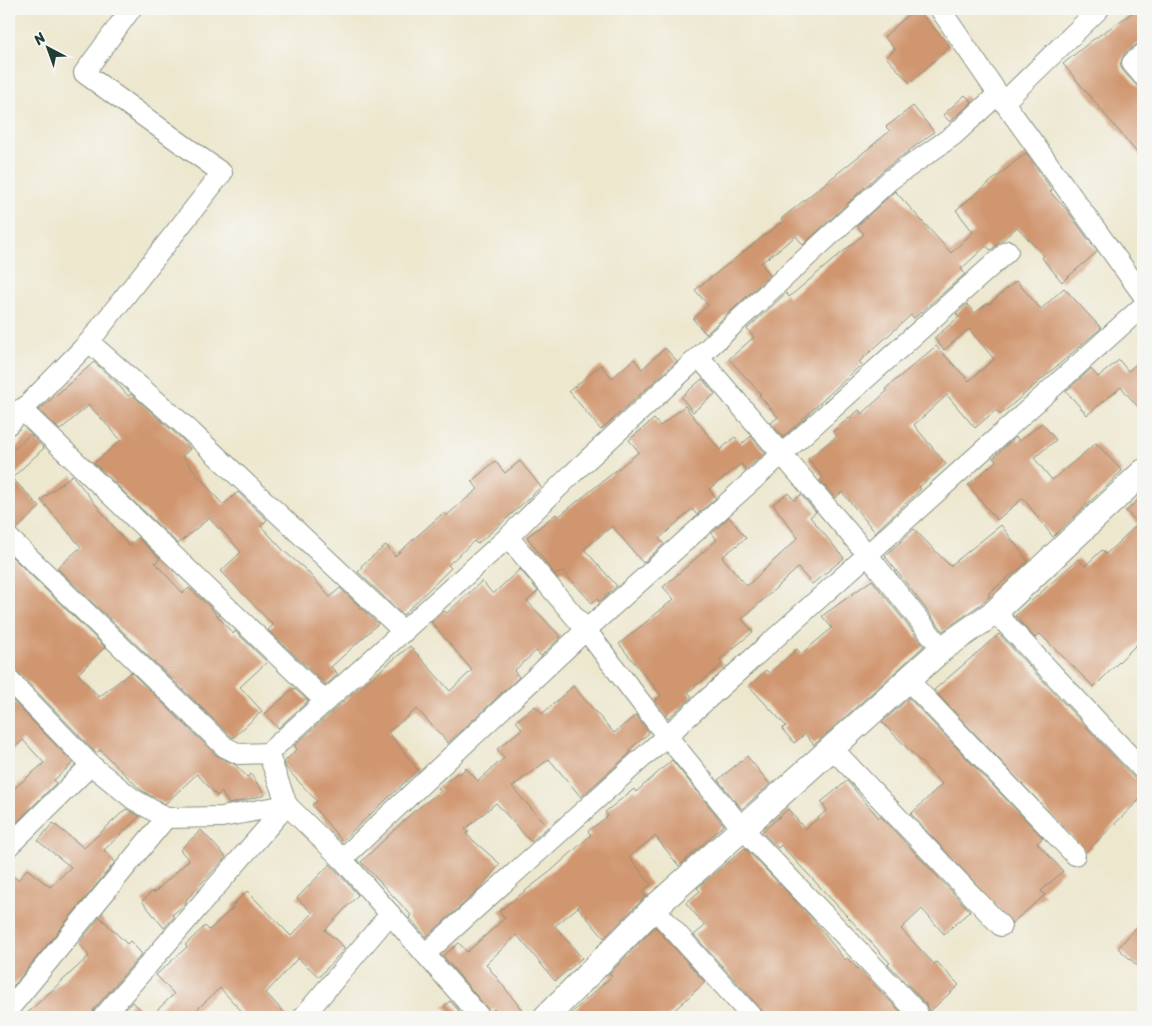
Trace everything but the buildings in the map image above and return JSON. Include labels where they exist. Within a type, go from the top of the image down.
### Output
[{"type":"street","points":[[131,9],[84,73],[222,173],[89,342],[15,417],[325,701]]},
{"type":"street","points":[[940,9],[1001,98],[1143,295]]},
{"type":"street","points":[[9,538],[225,747],[239,754],[268,753],[508,537],[572,474],[890,180],[954,135],[1001,98],[1099,9]]},
{"type":"street","points":[[1143,54],[1132,63],[1143,76]]},
{"type":"street","points":[[342,859],[586,630],[1008,251]]},
{"type":"street","points":[[425,954],[1143,306]]},
{"type":"street","points":[[89,342],[185,426],[404,632]]},
{"type":"street","points":[[699,357],[867,554],[942,649]]},
{"type":"street","points":[[546,1017],[654,908],[942,649],[995,612],[1143,472]]},
{"type":"street","points":[[508,537],[586,630],[666,736],[742,828],[917,1012]]},
{"type":"street","points":[[995,612],[1143,770]]},
{"type":"street","points":[[908,680],[1075,856]]},
{"type":"street","points":[[9,681],[91,765],[133,799],[166,818],[222,817],[287,805]]},
{"type":"street","points":[[832,748],[1001,926]]},
{"type":"street","points":[[268,753],[287,805],[342,859],[480,1017]]},
{"type":"street","points":[[9,846],[91,765]]},
{"type":"street","points":[[103,1017],[287,805]]},
{"type":"street","points":[[9,1009],[166,818]]},
{"type":"street","points":[[654,908],[752,1017]]},
{"type":"street","points":[[303,1017],[390,914]]}]
